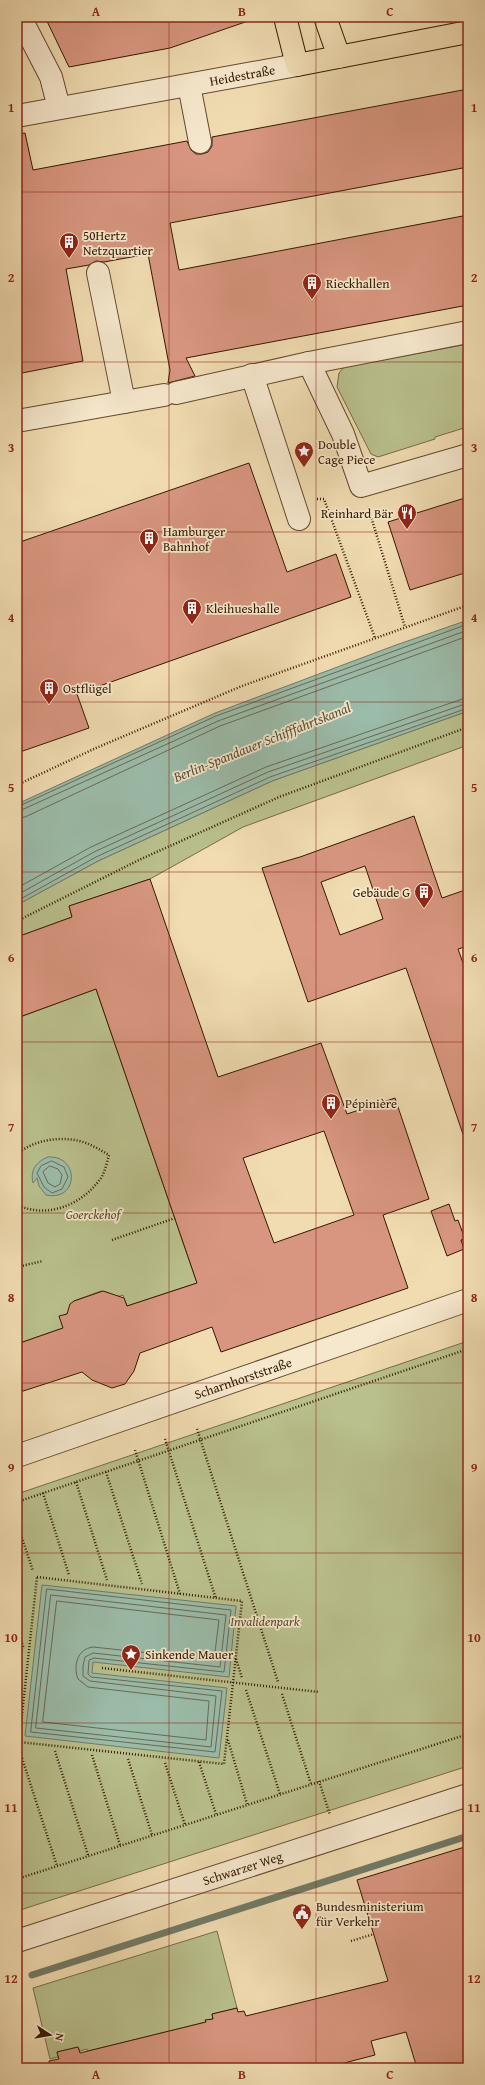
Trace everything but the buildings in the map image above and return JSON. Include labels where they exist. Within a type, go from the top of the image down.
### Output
[{"type":"main road","points":[[285,17],[297,65]]},
{"type":"main road","points":[[326,17],[339,57]]},
{"type":"main road","name":"Heidestraße","points":[[297,65],[468,32]]},
{"type":"street","points":[[20,17],[50,77],[59,108]]},
{"type":"street","name":"Heidestraße","points":[[17,116],[297,65]]},
{"type":"street","points":[[189,85],[200,142]]},
{"type":"street","points":[[98,273],[124,402]]},
{"type":"street","points":[[17,421],[170,394],[309,363],[468,332]]},
{"type":"street","points":[[309,363],[343,434],[361,486],[468,455]]},
{"type":"street","points":[[252,376],[295,509]]},
{"type":"street","name":"Scharnhorststraße","points":[[17,1456],[468,1300]]},
{"type":"street","name":"Schwarzer Weg","points":[[17,1941],[468,1795]]},
{"type":"path","points":[[361,486],[405,627]]},
{"type":"path","points":[[295,509],[324,499],[375,638]]},
{"type":"path","points":[[17,785],[96,748],[242,686],[468,605]]},
{"type":"path","points":[[17,921],[141,859],[279,797],[468,727]]},
{"type":"path","points":[[17,1154],[33,1144],[50,1140],[67,1139],[86,1143],[109,1155],[102,1177],[88,1193],[70,1205],[53,1210],[35,1210],[17,1206]]},
{"type":"path","points":[[112,1240],[175,1218]]},
{"type":"path","points":[[17,1267],[43,1261]]},
{"type":"path","points":[[17,1502],[468,1349]]},
{"type":"path","points":[[197,1429],[278,1682]]},
{"type":"path","points":[[165,1439],[216,1598]]},
{"type":"path","points":[[135,1450],[180,1594]]},
{"type":"path","points":[[106,1472],[142,1584]]},
{"type":"path","points":[[76,1482],[107,1580]]},
{"type":"path","points":[[43,1493],[69,1575]]},
{"type":"path","points":[[17,1523],[33,1571]]},
{"type":"path","points":[[37,1578],[180,1594],[242,1601],[224,1764],[19,1742],[37,1578]]},
{"type":"path","points":[[17,1629],[24,1649]]},
{"type":"path","points":[[236,1657],[242,1678]]},
{"type":"path","points":[[102,1668],[319,1692]]},
{"type":"path","points":[[246,1690],[280,1794]]},
{"type":"path","points":[[282,1694],[311,1784]]},
{"type":"path","points":[[17,1866],[19,1879],[88,1855],[468,1734]]},
{"type":"path","points":[[227,1737],[247,1804]]},
{"type":"path","points":[[55,1751],[88,1855]]},
{"type":"path","points":[[17,1755],[22,1758],[57,1866]]},
{"type":"path","points":[[92,1755],[120,1845]]},
{"type":"path","points":[[128,1759],[152,1835]]},
{"type":"path","points":[[199,1762],[216,1814]]},
{"type":"path","points":[[165,1763],[185,1824]]},
{"type":"path","points":[[319,1781],[338,1836]]},
{"type":"path","points":[[351,1941],[374,1934]]},
{"type":"green space","points":[[468,344],[468,429],[465,430],[464,428],[435,437],[435,439],[378,457],[371,454],[337,387],[339,373],[344,367]]},
{"type":"green space","points":[[468,711],[468,745],[243,827],[150,879],[69,906],[72,917],[17,937],[17,905],[98,861],[272,781]]},
{"type":"green space","name":"Goerckehof","points":[[96,989],[197,1283],[127,1306],[123,1295],[113,1298],[109,1293],[101,1291],[74,1301],[69,1313],[60,1317],[63,1328],[17,1344],[17,1018]]},
{"type":"green space","name":"Invalidenpark","points":[[468,1341],[468,1766],[17,1911],[17,1494]]},
{"type":"green space","points":[[217,1931],[237,2008],[212,2014],[213,2019],[206,2020],[206,2022],[88,2051],[87,2049],[80,2051],[78,2047],[57,2052],[58,2057],[50,2059],[33,1988]]},
{"type":"water","name":"Berlin-Spandauer Schifffahrtskanal","points":[[468,620],[468,711],[272,781],[98,861],[17,905],[17,804],[215,713],[396,645]]},
{"type":"water","points":[[48,1157],[58,1158],[66,1163],[70,1170],[70,1186],[65,1192],[57,1195],[46,1195],[39,1186],[37,1178],[33,1183],[33,1170],[40,1161]]},
{"type":"water","points":[[42,1585],[236,1606],[229,1677],[93,1662],[92,1673],[227,1688],[219,1758],[25,1736]]},
{"type":"waterway","points":[[32,1975],[468,1836]]},
{"type":"place","name":"50Hertz Netzquartier","points":[[69,259]]},
{"type":"place","name":"Rieckhallen","points":[[312,300]]},
{"type":"place","name":"Double Cage Piece","points":[[304,468]]},
{"type":"place","name":"Reinhard Bär","points":[[407,530]]},
{"type":"place","name":"Hamburger Bahnhof","points":[[149,555]]},
{"type":"place","name":"Kleihueshalle","points":[[192,625]]},
{"type":"place","name":"Ostflügel","points":[[49,705]]},
{"type":"place","name":"Gebäude G","points":[[424,909]]},
{"type":"place","name":"Pépinière","points":[[331,1120]]},
{"type":"place","name":"Sinkende Mauer","points":[[131,1671]]},
{"type":"place","name":"Bundesministerium für Verkehr","points":[[302,1930]]}]
